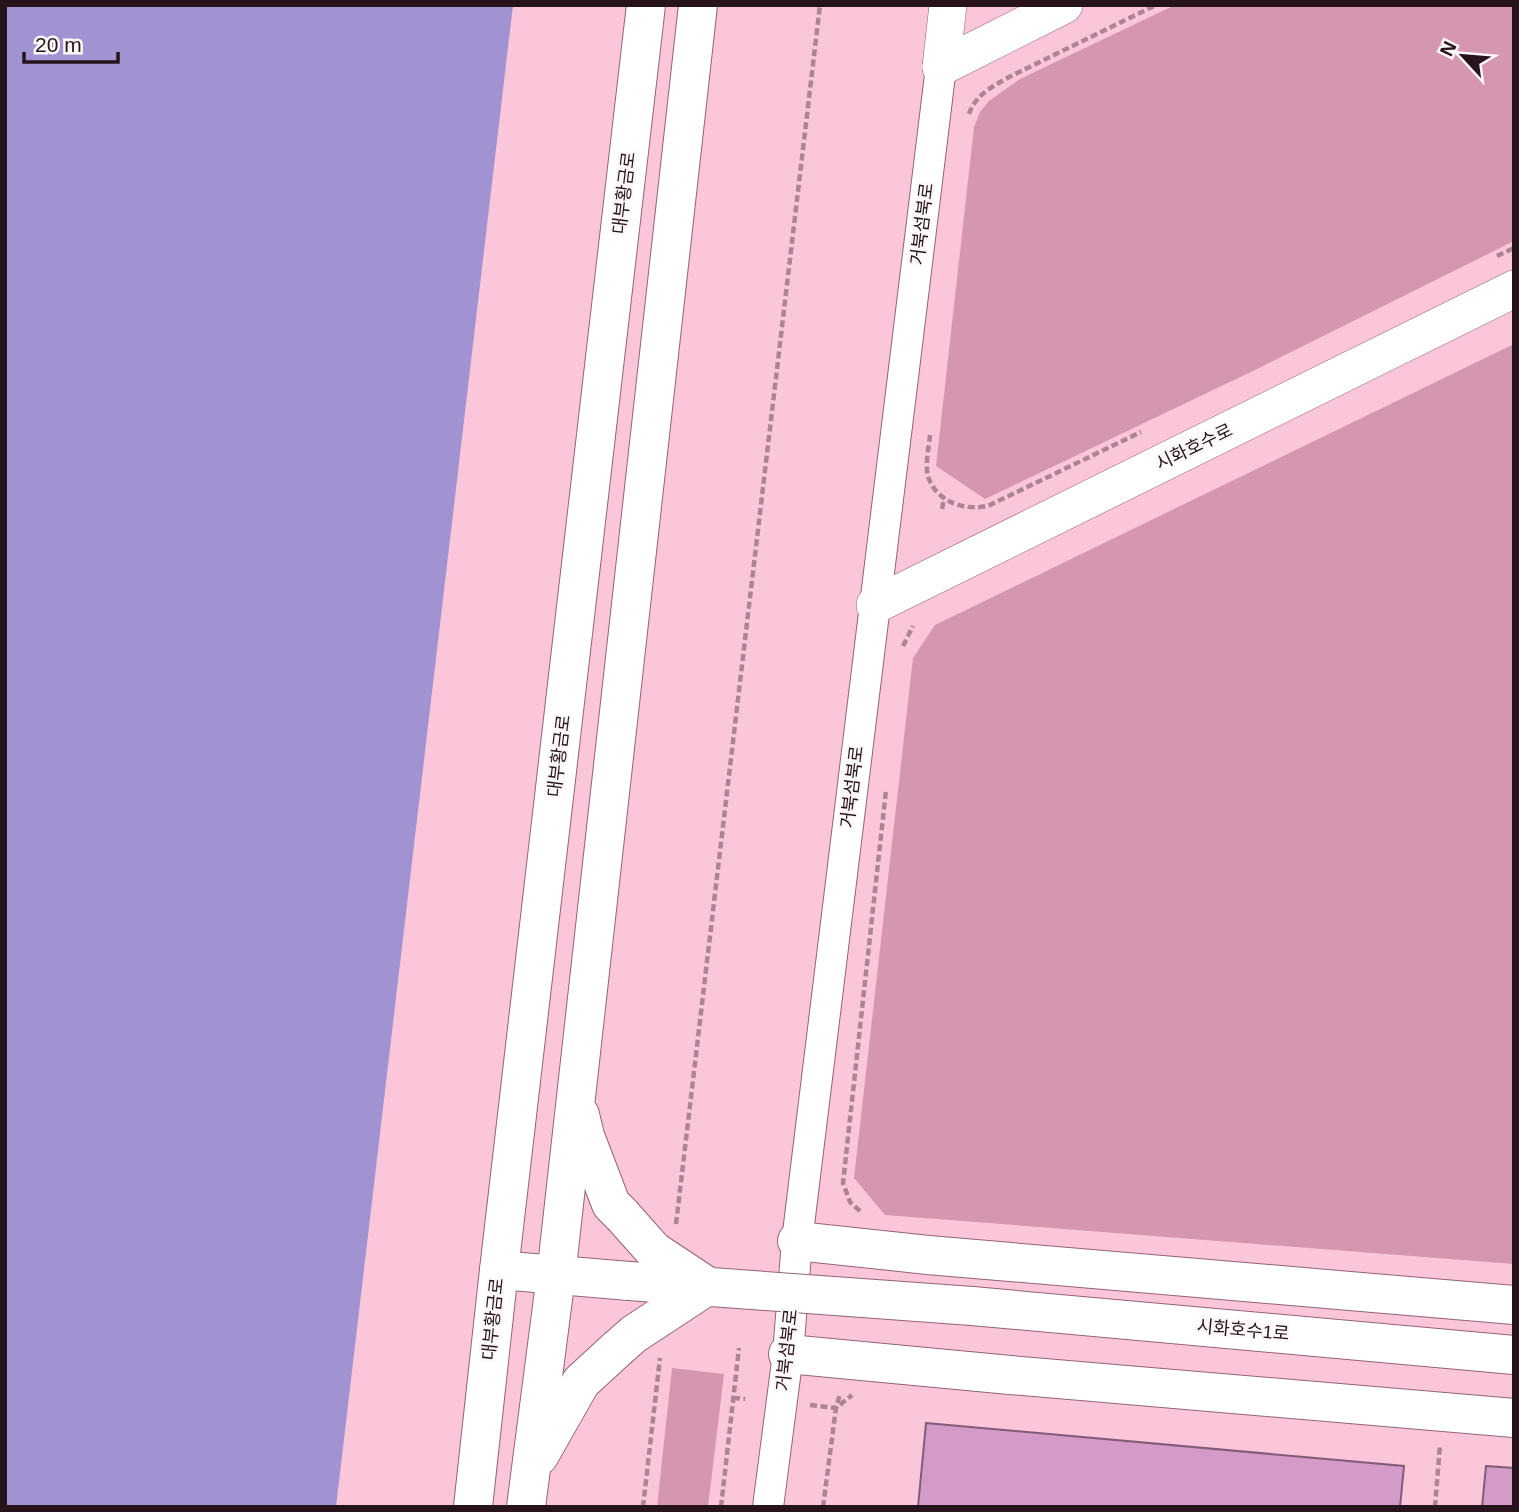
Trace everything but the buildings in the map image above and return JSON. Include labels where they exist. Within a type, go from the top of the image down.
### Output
[{"type":"main road","name":"대부황금로","points":[[473,1507],[646,5]]},
{"type":"main road","points":[[528,1490],[556,1276],[698,5]]},
{"type":"main road","points":[[528,1490],[581,1382],[634,1334],[707,1286],[654,1251],[611,1204],[585,1136],[576,1096]]},
{"type":"main road","points":[[797,1241],[928,1255],[1514,1304]]},
{"type":"main road","points":[[499,1270],[556,1276]]},
{"type":"main road","name":"시화호수1로","points":[[556,1276],[972,1306],[1514,1354]]},
{"type":"main road","points":[[788,1354],[1514,1418]]},
{"type":"street","points":[[941,67],[948,5]]},
{"type":"street","points":[[941,67],[1064,5]]},
{"type":"street","name":"거북섬북로","points":[[768,1507],[788,1354],[797,1241],[941,67]]},
{"type":"street","name":"시화호수로","points":[[875,605],[1514,289]]},
{"type":"path","points":[[676,1229],[820,5]]},
{"type":"path","points":[[967,118],[977,98],[986,90],[1156,5]]},
{"type":"path","points":[[930,435],[928,478],[935,489],[944,498],[968,508],[980,508],[1151,427]]},
{"type":"path","points":[[942,509],[944,498]]},
{"type":"path","points":[[901,656],[906,637],[920,622]]},
{"type":"path","points":[[864,1215],[850,1202],[843,1183],[887,787]]},
{"type":"path","points":[[838,1192],[846,1192]]},
{"type":"path","points":[[721,1507],[739,1348]]},
{"type":"path","points":[[643,1507],[661,1354]]},
{"type":"path","points":[[733,1398],[745,1399]]},
{"type":"path","points":[[809,1405],[835,1408]]},
{"type":"path","points":[[1435,1507],[1441,1436]]},
{"type":"shaded area","points":[[5,5],[513,5],[336,1507],[5,1507]]},
{"type":"shaded area","points":[[1175,5],[1514,5],[1514,241],[1257,369],[985,499],[936,466],[974,127],[980,112],[989,101],[1020,79]]},
{"type":"shaded area","points":[[1514,344],[1514,1264],[885,1215],[854,1178],[913,658],[935,625]]},
{"type":"shaded area","points":[[672,1368],[724,1374],[708,1507],[657,1507]]}]
